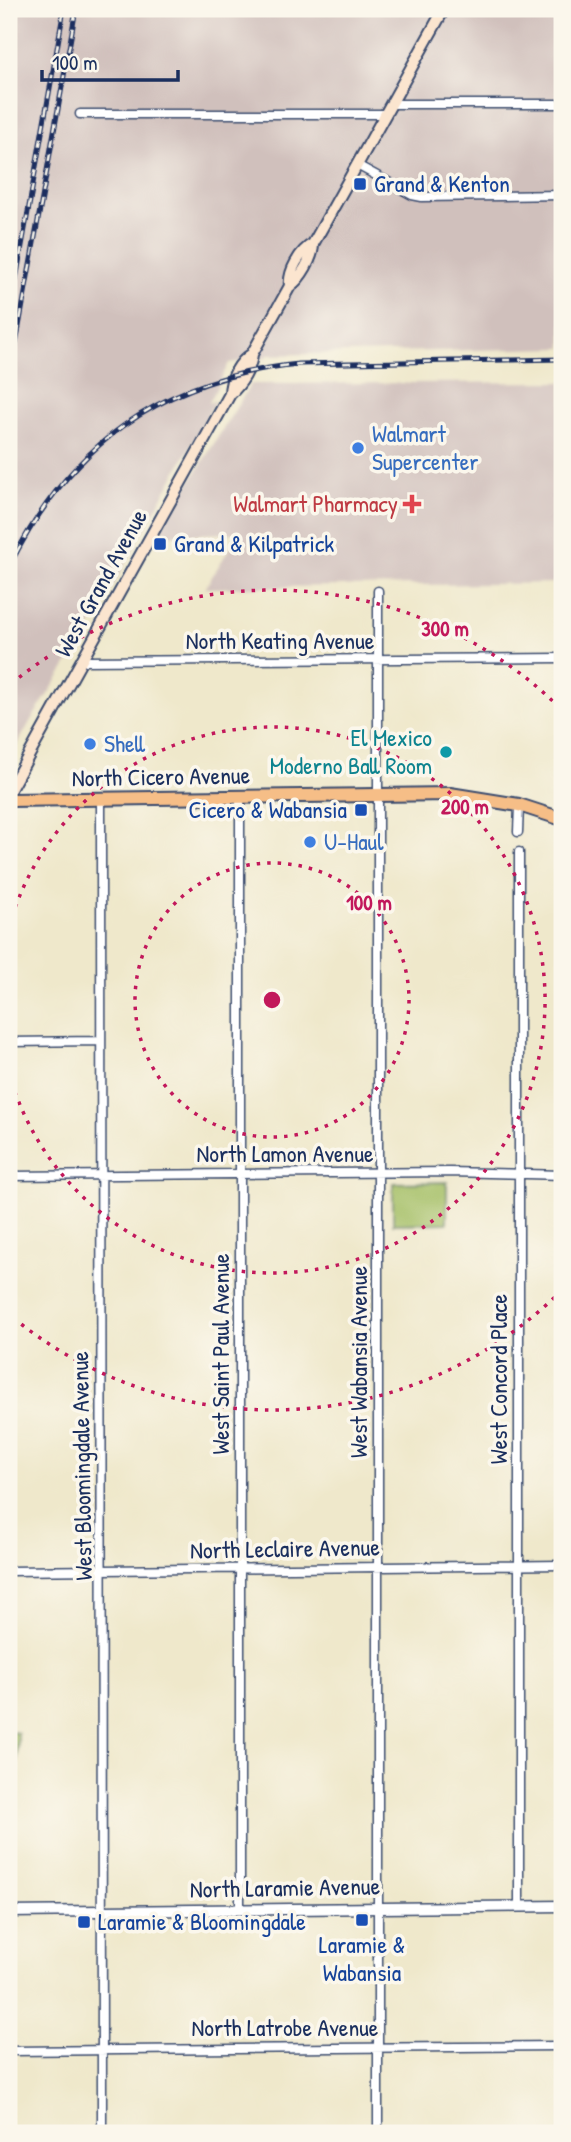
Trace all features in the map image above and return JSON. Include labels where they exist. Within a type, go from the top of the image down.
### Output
[{"type":"main road","name":"West Grand Avenue","points":[[9,791],[230,394],[230,383],[243,359],[252,354],[290,286],[289,278],[305,248],[313,244],[444,9]]},
{"type":"main road","name":"North Cicero Avenue","points":[[9,800],[450,794],[519,805],[562,819]]},
{"type":"street","points":[[80,114],[562,104]]},
{"type":"street","points":[[357,165],[412,195],[422,197],[562,195]]},
{"type":"street","name":"West Wabansia Avenue","points":[[378,591],[379,2133]]},
{"type":"street","name":"North Keating Avenue","points":[[82,661],[562,659]]},
{"type":"street","name":"West Saint Paul Avenue","points":[[240,797],[240,1910]]},
{"type":"street","name":"West Bloomingdale Avenue","points":[[101,799],[102,2133]]},
{"type":"street","points":[[518,832],[519,805]]},
{"type":"street","name":"West Concord Place","points":[[519,852],[519,1907]]},
{"type":"street","points":[[9,1042],[101,1041]]},
{"type":"street","name":"North Lamon Avenue","points":[[9,1175],[562,1175]]},
{"type":"street","name":"North Leclaire Avenue","points":[[9,1570],[562,1565]]},
{"type":"street","name":"North Laramie Avenue","points":[[9,1912],[562,1906]]},
{"type":"street","name":"North Latrobe Avenue","points":[[9,2051],[562,2046]]},
{"type":"shaded area","points":[[9,9],[562,9],[562,348],[267,355],[265,358],[229,363],[209,403],[216,400],[82,642],[31,720],[9,760]]},
{"type":"shaded area","points":[[562,382],[562,583],[205,588],[239,533],[157,535],[251,384]]},
{"type":"green space","points":[[447,1182],[447,1223],[393,1224],[393,1183]]},
{"type":"green space","points":[[9,1732],[18,1733],[17,1761],[9,1761]]},
{"type":"railway","points":[[9,319],[64,9]]},
{"type":"railway","points":[[9,382],[76,9]]},
{"type":"railway","points":[[9,567],[33,524],[61,485],[91,452],[125,425],[163,402],[204,384],[249,372],[299,364],[562,359]]},
{"type":"place","name":"Grand & Kenton","points":[[360,184]]},
{"type":"place","name":"Walmart Supercenter","points":[[358,448]]},
{"type":"place","name":"Walmart Pharmacy","points":[[412,504]]},
{"type":"place","name":"Grand & Kilpatrick","points":[[160,544]]},
{"type":"place","name":"Shell","points":[[90,744]]},
{"type":"place","name":"El Mexico Moderno Ball Room","points":[[446,752]]},
{"type":"place","name":"Cicero & Wabansia","points":[[361,810]]},
{"type":"place","name":"U-Haul","points":[[310,842]]},
{"type":"place","name":"Laramie & Wabansia","points":[[362,1920]]},
{"type":"place","name":"Laramie & Bloomingdale","points":[[84,1922]]}]
